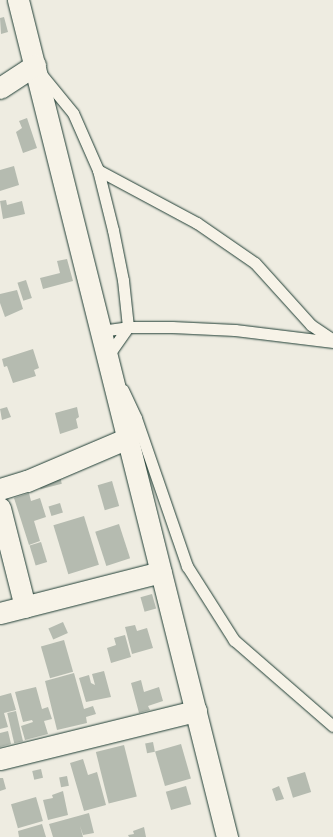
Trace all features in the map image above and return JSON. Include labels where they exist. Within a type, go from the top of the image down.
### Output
[{"type":"street","points":[[18,0],[227,837]]},
{"type":"street","points":[[0,88],[35,65]]},
{"type":"street","points":[[0,489],[27,481],[128,438]]},
{"type":"street","points":[[0,508],[25,607]]},
{"type":"street","points":[[0,613],[161,572]]},
{"type":"street","points":[[0,759],[196,711]]},
{"type":"lane","points":[[35,65],[73,114],[98,170],[113,230],[123,280],[128,327],[108,357],[136,418],[187,566],[234,640],[333,726]]},
{"type":"lane","points":[[98,170],[197,223],[255,263],[311,326],[333,341]]},
{"type":"lane","points":[[101,331],[128,327],[172,327],[235,330],[333,341]]},
{"type":"building","points":[[4,17],[8,32],[1,34],[0,18]]},
{"type":"building","points":[[27,118],[37,148],[23,153],[16,132],[22,128],[19,121]]},
{"type":"building","points":[[14,166],[19,185],[0,191],[0,170]]},
{"type":"building","points":[[6,200],[7,205],[22,201],[25,214],[3,219],[0,201]]},
{"type":"building","points":[[67,259],[73,281],[43,289],[40,278],[60,273],[57,261]]},
{"type":"building","points":[[26,280],[32,298],[23,301],[17,283]]},
{"type":"building","points":[[17,290],[23,309],[5,317],[0,303],[0,294]]},
{"type":"building","points":[[33,349],[39,368],[34,370],[36,376],[13,383],[7,366],[4,367],[2,359]]},
{"type":"building","points":[[7,407],[11,417],[2,420],[0,409]]},
{"type":"building","points":[[77,407],[79,417],[76,419],[78,428],[60,434],[55,413]]},
{"type":"building","points":[[59,473],[62,484],[41,489],[38,479]]},
{"type":"building","points":[[112,481],[119,506],[105,510],[98,485]]},
{"type":"building","points":[[29,493],[31,501],[40,498],[46,517],[34,521],[40,541],[29,545],[14,498]]},
{"type":"building","points":[[60,503],[63,513],[51,516],[49,507]]},
{"type":"building","points":[[84,516],[99,565],[68,574],[53,525]]},
{"type":"building","points":[[119,524],[130,558],[106,566],[95,532]]},
{"type":"building","points":[[41,542],[47,562],[36,566],[30,546]]},
{"type":"building","points":[[152,594],[156,608],[145,612],[140,597]]},
{"type":"building","points":[[63,622],[68,633],[53,639],[48,629]]},
{"type":"building","points":[[135,625],[137,631],[147,628],[153,648],[132,654],[125,627]]},
{"type":"building","points":[[125,635],[131,657],[111,663],[107,648],[116,645],[114,638]]},
{"type":"building","points":[[64,640],[73,672],[50,678],[41,647]]},
{"type":"building","points":[[104,671],[111,697],[86,702],[79,678],[89,675],[91,683],[95,685],[92,674]]},
{"type":"building","points":[[74,673],[84,709],[93,706],[96,714],[86,717],[87,723],[57,730],[45,681]]},
{"type":"building","points":[[141,680],[144,692],[159,687],[163,701],[148,706],[150,710],[139,713],[131,683]]},
{"type":"building","points":[[36,687],[42,709],[48,707],[52,719],[44,721],[48,734],[25,740],[21,726],[33,722],[32,720],[23,722],[15,692]]},
{"type":"building","points":[[11,693],[16,710],[4,713],[8,727],[0,729],[0,696]]},
{"type":"building","points":[[16,711],[23,741],[14,743],[7,713]]},
{"type":"building","points":[[8,731],[11,744],[0,747],[0,733]]},
{"type":"building","points":[[153,742],[155,752],[147,753],[145,744]]},
{"type":"building","points":[[181,744],[191,779],[165,786],[155,751]]},
{"type":"building","points":[[124,745],[137,796],[109,803],[96,752]]},
{"type":"building","points":[[83,759],[88,775],[97,772],[106,805],[84,811],[70,763]]},
{"type":"building","points":[[41,769],[43,778],[34,780],[32,771]]},
{"type":"building","points":[[305,772],[311,792],[293,798],[287,778]]},
{"type":"building","points":[[67,776],[69,786],[61,787],[59,778]]},
{"type":"building","points":[[0,778],[3,778],[6,789],[0,791]]},
{"type":"building","points":[[186,786],[191,804],[171,810],[166,792]]},
{"type":"building","points":[[279,786],[284,799],[276,801],[272,789]]},
{"type":"building","points":[[63,791],[68,815],[48,820],[43,800],[53,798],[52,795]]},
{"type":"building","points":[[36,797],[43,821],[18,828],[11,804]]},
{"type":"building","points":[[89,813],[94,833],[83,835],[80,826],[83,837],[53,837],[49,824]]},
{"type":"building","points":[[42,824],[46,837],[19,837],[18,831]]},
{"type":"building","points":[[144,827],[146,837],[129,837],[128,835],[134,834],[133,831]]}]
